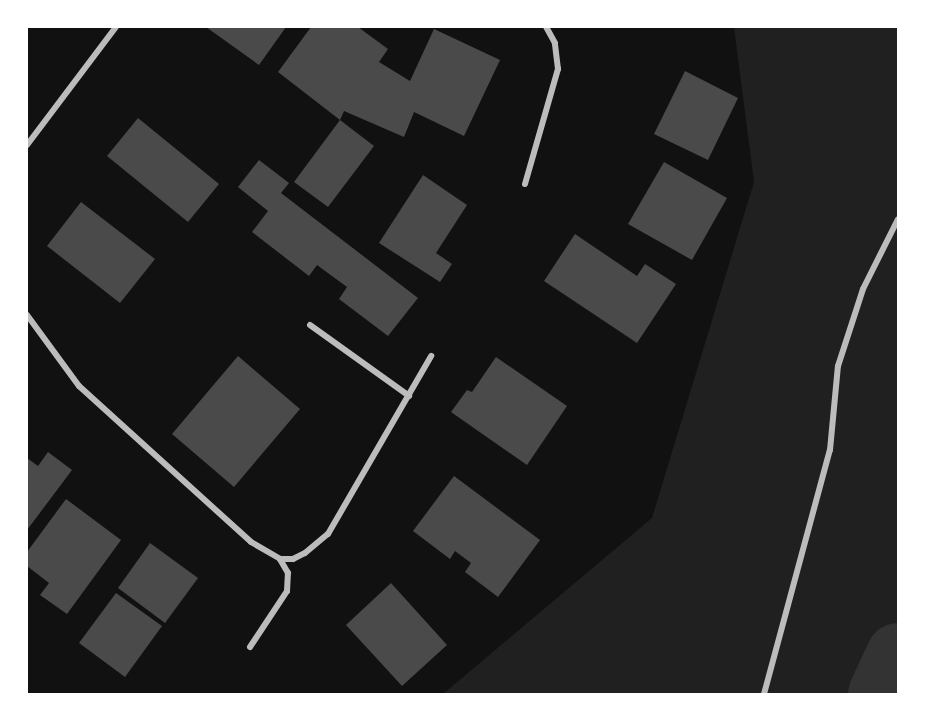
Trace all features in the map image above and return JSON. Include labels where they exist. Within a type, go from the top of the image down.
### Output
[{"type":"street","points":[[27,145],[116,27]]},
{"type":"street","points":[[525,184],[558,69],[555,43],[546,27]]},
{"type":"street","points":[[764,694],[830,450],[838,366],[863,289],[898,219]]},
{"type":"street","points":[[27,315],[79,386],[251,542],[280,559],[288,573],[288,591],[250,647]]},
{"type":"street","points":[[310,325],[409,396]]},
{"type":"street","points":[[280,559],[293,559],[305,553],[328,534],[431,356]]},
{"type":"shaded area","points":[[734,27],[898,27],[898,694],[443,694],[652,518],[754,182]]},
{"type":"building","points":[[206,27],[286,27],[259,65]]},
{"type":"building","points":[[311,27],[358,27],[388,49],[379,62],[410,81],[434,29],[500,60],[464,136],[414,112],[404,137],[344,111],[340,120],[278,72]]},
{"type":"building","points":[[685,71],[738,98],[708,160],[654,134]]},
{"type":"building","points":[[138,118],[219,184],[188,222],[107,156]]},
{"type":"building","points":[[340,120],[374,146],[328,207],[294,182]]},
{"type":"building","points":[[259,160],[289,183],[281,193],[418,298],[388,336],[339,299],[347,287],[317,265],[309,276],[252,232],[268,211],[238,187]]},
{"type":"building","points":[[664,162],[727,198],[692,260],[628,224]]},
{"type":"building","points":[[423,175],[467,205],[436,253],[452,264],[440,282],[379,243]]},
{"type":"building","points":[[81,202],[155,259],[120,303],[47,246]]},
{"type":"building","points":[[575,234],[637,276],[645,264],[676,284],[637,343],[544,281]]},
{"type":"building","points":[[238,356],[300,409],[234,487],[172,434]]},
{"type":"building","points":[[496,357],[567,406],[527,465],[451,412],[467,390],[472,392]]},
{"type":"building","points":[[48,452],[72,470],[27,530],[27,458],[38,466]]},
{"type":"building","points":[[454,476],[540,540],[498,597],[465,572],[471,563],[455,551],[450,559],[413,531]]},
{"type":"building","points":[[66,499],[121,540],[67,614],[40,595],[49,583],[27,566],[27,552]]},
{"type":"building","points":[[150,543],[198,578],[165,623],[118,588]]},
{"type":"building","points":[[391,583],[447,645],[402,686],[346,625]]},
{"type":"building","points":[[116,593],[162,626],[125,677],[79,643]]},
{"type":"waterway","points":[[880,694],[898,655]]}]
